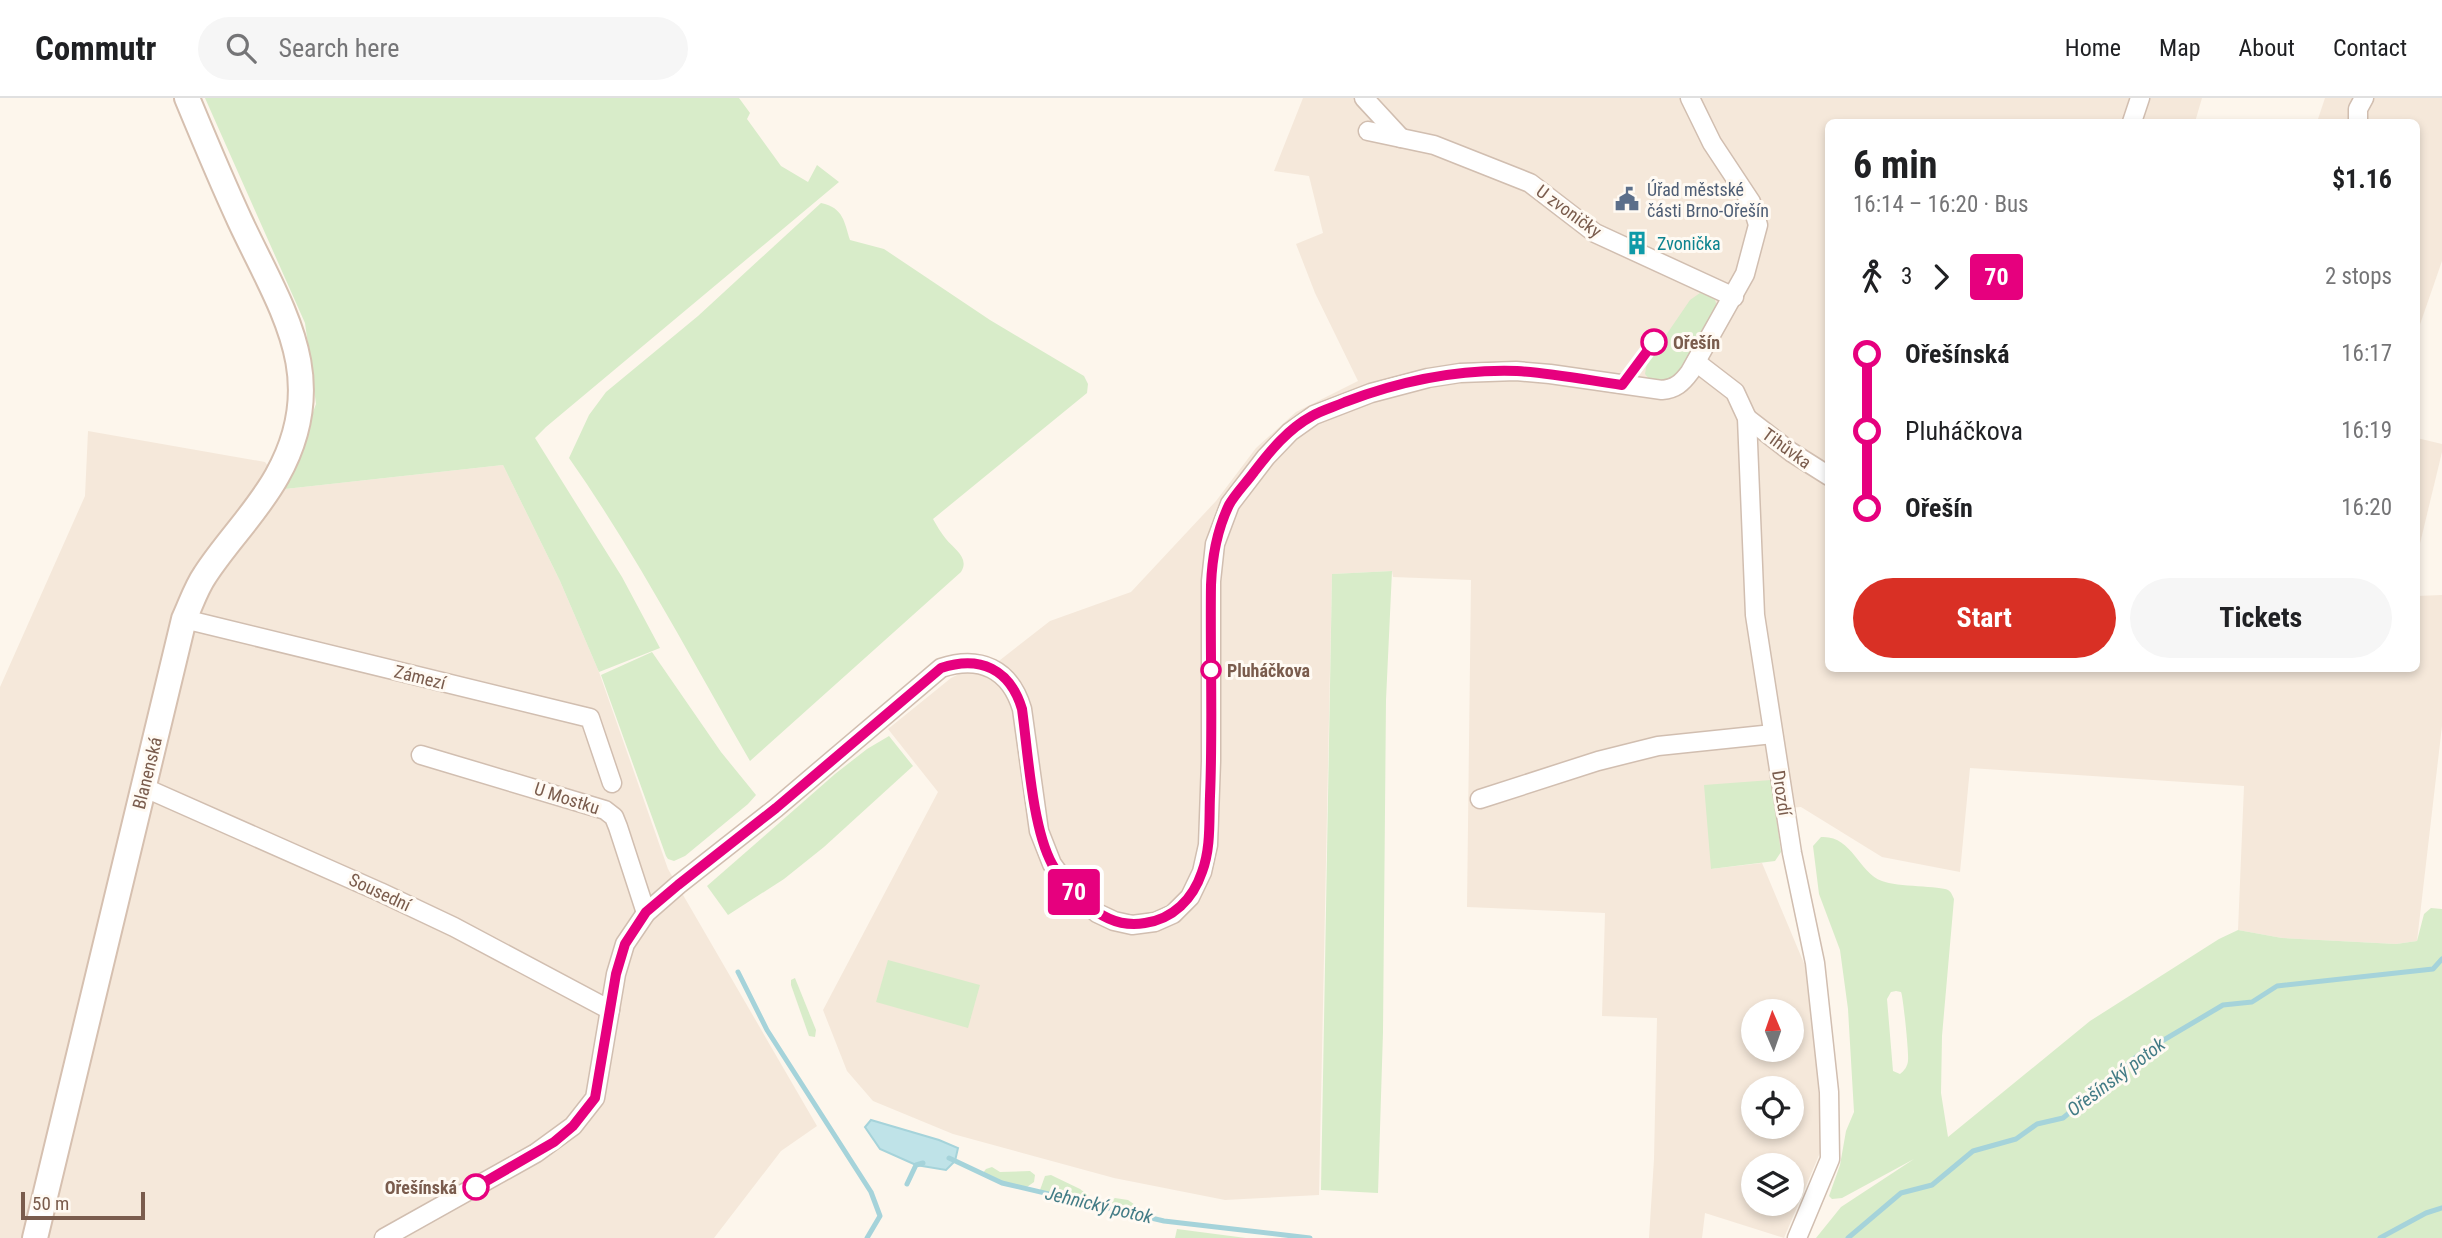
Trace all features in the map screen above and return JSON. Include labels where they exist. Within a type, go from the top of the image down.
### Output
[{"type":"street","name":"Blanenská","points":[[35,1238],[184,619],[204,577],[278,475],[296,430],[302,400],[299,358],[292,333],[187,98]]},
{"type":"street","points":[[1364,98],[1401,138]]},
{"type":"street","points":[[384,1238],[536,1153],[573,1126],[595,1098],[616,974],[625,944],[646,912],[776,808],[941,668],[952,664],[973,663],[1002,674],[1018,695],[1040,831],[1052,864],[1070,889],[1097,913],[1114,921],[1132,925],[1155,922],[1173,914],[1190,897],[1202,872],[1208,845],[1211,581],[1215,544],[1230,504],[1290,432],[1314,415],[1371,393],[1428,378],[1460,373],[1517,371],[1670,389],[1681,383],[1734,297],[1745,274],[1758,225],[1751,202],[1712,143],[1690,98]]},
{"type":"street","points":[[2133,119],[2140,98]]},
{"type":"street","points":[[2358,119],[2358,109],[2364,98]]},
{"type":"street","name":"U zvoničky","points":[[1368,131],[1434,145],[1530,183],[1595,233],[1734,297]]},
{"type":"street","name":"Drozdí","points":[[1696,362],[1735,392],[1747,418],[1755,615],[1792,853],[1815,963],[1829,1092],[1830,1159],[1797,1238]]},
{"type":"street","name":"Tihůvka","points":[[1747,418],[1825,474]]},
{"type":"street","name":"Zámezí","points":[[184,619],[590,718],[612,783]]},
{"type":"street","points":[[1479,799],[1598,761],[1658,746],[1773,734]]},
{"type":"street","name":"U Mostku","points":[[421,755],[604,810],[614,817],[646,912]]},
{"type":"street","name":"Sousední","points":[[143,787],[454,927],[610,1010]]},
{"type":"shaded area","points":[[1303,98],[2202,98],[2196,119],[1825,119],[1825,672],[2420,672],[2420,596],[2442,595],[2442,726],[2417,941],[2396,944],[2282,938],[2238,930],[2244,786],[1970,768],[1960,872],[1882,857],[1801,807],[1775,809],[1771,780],[1711,869],[1762,863],[1811,980],[1822,1148],[1804,1191],[1804,1153],[1741,1153],[1741,1216],[1793,1216],[1784,1238],[1705,1213],[1702,1238],[1649,1238],[1654,1159],[1657,1018],[1602,1016],[1605,913],[1467,907],[1471,580],[1393,577],[1392,571],[1332,574],[1319,1195],[1225,1200],[1114,1178],[953,1134],[873,1101],[847,1071],[823,1010],[938,792],[888,729],[951,678],[971,668],[986,671],[1050,621],[1131,592],[1216,501],[1256,448],[1296,412],[1358,381],[1315,293],[1296,244],[1323,233],[1309,176],[1274,171]]},
{"type":"shaded area","points":[[2325,98],[2442,98],[2442,261],[2420,324],[2420,119],[2318,119]]},
{"type":"shaded area","points":[[88,431],[265,462],[285,489],[503,465],[560,581],[599,672],[668,869],[817,1126],[781,1151],[714,1238],[0,1238],[0,687],[85,496]]},
{"type":"shaded area","points":[[2420,439],[2442,444],[2420,544]]},
{"type":"green space","points":[[205,98],[739,98],[750,113],[747,119],[781,166],[808,182],[817,165],[839,182],[535,438],[622,577],[660,648],[599,672],[560,581],[503,465],[285,489],[316,404],[305,323]]},
{"type":"green space","points":[[821,203],[839,212],[850,240],[884,249],[990,320],[1084,376],[1088,384],[1087,393],[933,519],[962,558],[964,562],[961,572],[750,761],[641,570],[569,458],[589,415],[606,392],[698,316]]},
{"type":"green space","points":[[1700,293],[1714,297],[1717,306],[1698,344],[1686,364],[1673,377],[1651,381],[1645,374],[1647,363],[1690,300]]},
{"type":"green space","points":[[1392,571],[1386,700],[1383,1032],[1378,1193],[1321,1190],[1332,574]]},
{"type":"green space","points":[[652,652],[721,752],[756,795],[685,856],[674,861],[666,856],[601,675]]},
{"type":"green space","points":[[889,736],[913,766],[824,847],[784,879],[728,915],[707,886],[835,774]]},
{"type":"green space","points":[[1771,780],[1781,852],[1775,861],[1711,869],[1704,785]]},
{"type":"green space","points":[[1821,837],[1832,838],[1848,848],[1867,870],[1882,881],[1948,890],[1954,899],[1942,1036],[1941,1093],[1948,1137],[2090,1021],[2219,939],[2238,930],[2282,938],[2396,944],[2417,941],[2424,914],[2431,908],[2442,909],[2442,1238],[1816,1238],[1841,1207],[1914,1159],[1842,1198],[1832,1199],[1829,1196],[1840,1165],[1846,1131],[1854,1112],[1848,1009],[1840,950],[1819,894],[1813,846]],"holes":[[[1891,992],[1901,992],[1908,1062],[1900,1074],[1893,1071],[1887,999]]]},
{"type":"green space","points":[[888,960],[980,985],[968,1028],[876,1002]]},
{"type":"green space","points":[[795,978],[816,1030],[815,1037],[809,1036],[791,985],[791,980]]},
{"type":"green space","points":[[992,1167],[1000,1172],[1030,1171],[1035,1175],[1034,1182],[1027,1187],[982,1174]]},
{"type":"green space","points":[[1051,1175],[1080,1189],[1099,1204],[1095,1207],[1073,1203],[1040,1190],[1045,1176]]},
{"type":"green space","points":[[1115,1198],[1128,1200],[1138,1207],[1137,1211],[1124,1216],[1111,1212],[1107,1203]]},
{"type":"green space","points":[[1177,1229],[1246,1238],[1175,1238]]},
{"type":"water","points":[[871,1120],[958,1148],[955,1161],[946,1170],[916,1165],[880,1149],[865,1127]]},
{"type":"waterway","name":"Ořešínský potok","points":[[1848,1238],[1901,1193],[1932,1185],[1973,1151],[2016,1139],[2037,1124],[2063,1118],[2140,1054],[2223,1005],[2252,1002],[2277,986],[2433,969],[2442,959]]},
{"type":"waterway","points":[[738,972],[767,1030],[871,1192],[880,1216],[867,1238]]},
{"type":"waterway","name":"Jehnický potok","points":[[949,1158],[1002,1183],[1164,1221],[1310,1238]]},
{"type":"waterway","name":"Jehnický potok","points":[[907,1184],[916,1165],[923,1163]]},
{"type":"waterway","points":[[2380,1238],[2426,1213],[2442,1208]]},
{"type":"bus line","name":"70","points":[[476,1187],[554,1142],[573,1126],[595,1098],[616,974],[625,944],[646,912],[776,808],[941,668],[963,663],[990,668],[1002,674],[1018,695],[1040,831],[1052,864],[1070,889],[1097,913],[1114,921],[1132,925],[1155,922],[1173,914],[1190,897],[1202,872],[1208,845],[1211,581],[1215,544],[1230,504],[1266,457],[1290,432],[1314,415],[1371,393],[1428,378],[1460,373],[1517,371],[1622,385],[1654,342]]},
{"type":"place","name":"Úřad městské části Brno-Ořešín","points":[[1627,199]]},
{"type":"place","name":"Zvonička","points":[[1637,243]]},
{"type":"place","name":"Ořešín","points":[[1654,342]]},
{"type":"place","name":"Pluháčkova","points":[[1211,670]]},
{"type":"place","name":"Ořešínská","points":[[476,1187]]}]
